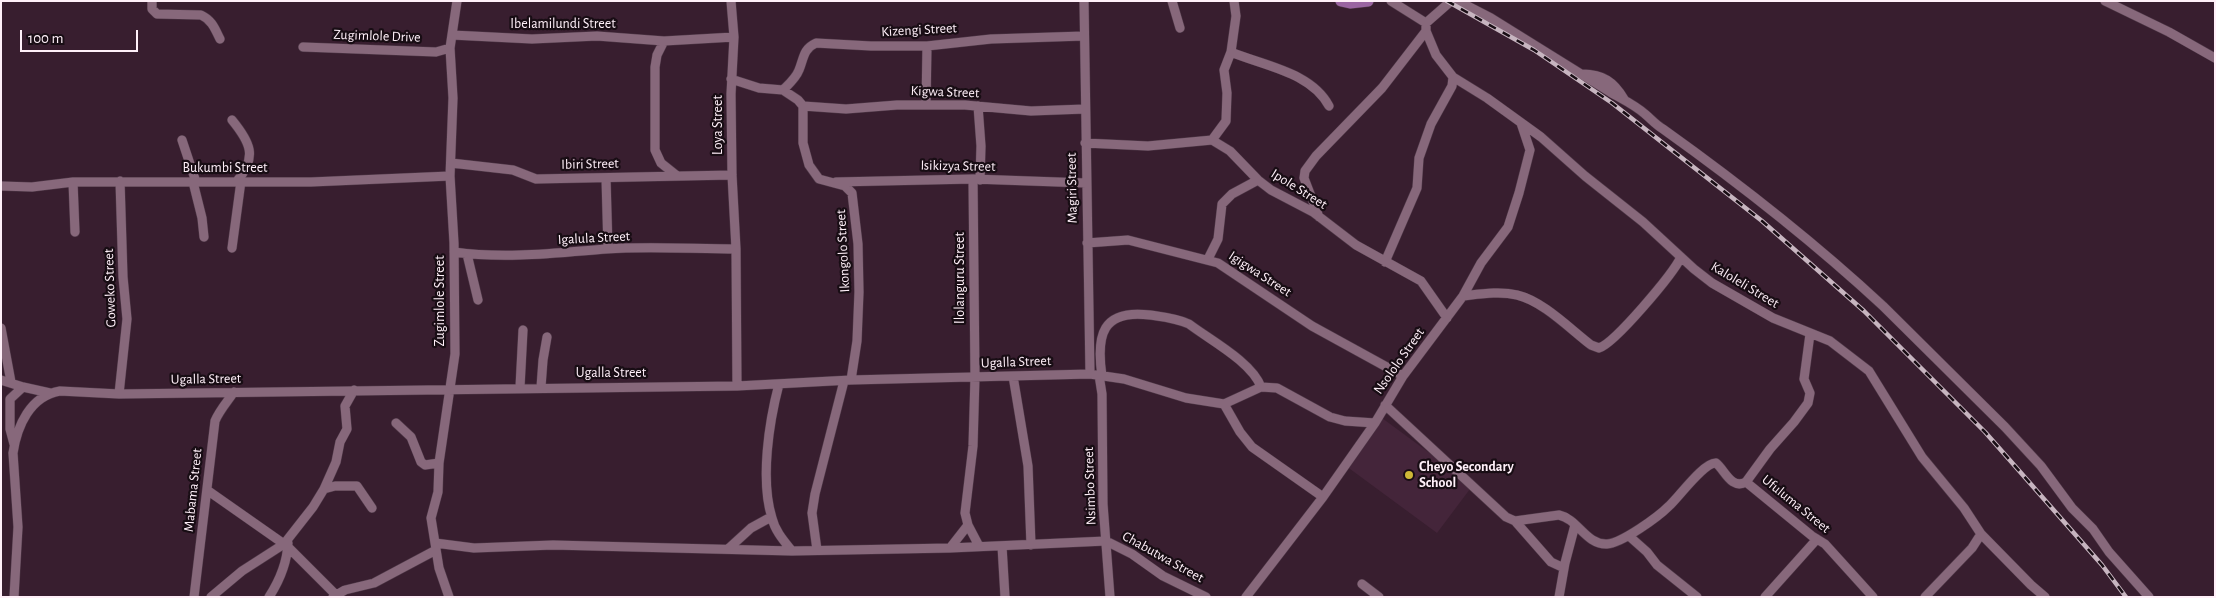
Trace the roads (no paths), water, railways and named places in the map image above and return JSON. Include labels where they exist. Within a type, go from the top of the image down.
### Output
[{"type":"main road","points":[[1341,1],[1350,3],[1368,1]]},
{"type":"street","points":[[152,1],[152,9],[157,14],[201,15],[207,18],[220,39]]},
{"type":"street","name":"Zugimlole Street","points":[[449,597],[439,568],[431,518],[438,492],[439,464],[448,390],[455,354],[454,252],[450,176],[453,98],[450,48],[457,1]]},
{"type":"street","name":"Loya Street","points":[[731,1],[734,37],[731,79],[732,175],[736,249],[737,386]]},
{"type":"street","name":"Magiri Street","points":[[1084,1],[1087,242],[1097,375]]},
{"type":"street","points":[[1172,1],[1180,28]]},
{"type":"street","points":[[1085,143],[1148,146],[1212,140],[1226,121],[1227,102],[1224,70],[1231,52],[1236,16],[1234,1]]},
{"type":"street","points":[[1391,1],[1426,27]]},
{"type":"street","points":[[1319,217],[1304,178],[1305,171],[1316,156],[1382,88],[1426,27],[1451,1]]},
{"type":"street","points":[[1458,1],[1491,18],[1625,100],[1746,189],[1829,257],[1861,289],[1883,306],[2042,466],[2072,508],[2093,529],[2109,552],[2149,597]]},
{"type":"street","points":[[2105,1],[2169,32],[2215,58]]},
{"type":"street","name":"Kaloleli Street","points":[[1426,27],[1436,55],[1453,77],[1487,98],[1541,137],[1585,176],[1643,222],[1712,283],[1744,302],[1836,345],[1869,371],[1922,456],[1964,508],[1981,534]]},
{"type":"street","name":"Ibelamilundi Street","points":[[452,35],[532,40],[597,36],[664,41],[734,37]]},
{"type":"street","name":"Kizengi Street","points":[[783,90],[796,76],[809,47],[816,43],[871,46],[927,46],[991,39],[1084,36]]},
{"type":"street","points":[[664,41],[657,55],[655,66],[655,150],[661,163],[676,175]]},
{"type":"street","points":[[926,105],[927,46]]},
{"type":"street","name":"Zugimlole Drive","points":[[303,47],[436,52],[450,48]]},
{"type":"street","points":[[1231,52],[1291,74],[1318,91],[1329,106]]},
{"type":"street","points":[[1385,262],[1417,188],[1419,158],[1431,124],[1452,86],[1453,77]]},
{"type":"street","points":[[731,79],[758,88],[783,90],[792,95],[803,106]]},
{"type":"street","name":"Kigwa Street","points":[[803,106],[846,109],[926,105],[978,106],[1039,111],[1085,109]]},
{"type":"street","name":"Ikongolo Street","points":[[803,106],[804,143],[809,165],[820,179],[845,186],[852,193],[858,244],[857,341],[848,380],[815,494],[812,514],[817,550]]},
{"type":"street","name":"Ilolanguru Street","points":[[968,525],[965,513],[973,446],[975,377],[976,180],[981,146],[978,106]]},
{"type":"street","points":[[232,120],[246,138],[250,154],[245,171],[239,181],[232,248]]},
{"type":"street","name":"Nsololo Street","points":[[1246,597],[1323,497],[1375,423],[1403,376],[1463,296],[1481,263],[1508,227],[1530,150],[1521,123]]},
{"type":"street","points":[[182,140],[194,182],[204,237]]},
{"type":"street","name":"Ipole Street","points":[[1212,140],[1230,151],[1258,180],[1271,190],[1299,204],[1356,245],[1421,281],[1447,318]]},
{"type":"street","name":"Ibiri Street","points":[[451,163],[513,170],[536,179],[732,175]]},
{"type":"street","name":"Bukumbi Street","points":[[1,186],[32,187],[73,182],[120,181],[310,182],[450,176]]},
{"type":"street","points":[[606,178],[608,249]]},
{"type":"street","name":"Isikizya Street","points":[[830,183],[849,180],[976,180],[1086,183]]},
{"type":"street","points":[[1208,259],[1218,239],[1222,204],[1232,194],[1258,180]]},
{"type":"street","name":"Goweko Street","points":[[120,181],[123,277],[127,319],[120,394]]},
{"type":"street","points":[[73,182],[75,232]]},
{"type":"street","name":"Igigwa Street","points":[[1087,242],[1128,240],[1208,259],[1226,266],[1312,326],[1403,376]]},
{"type":"street","name":"Igalula Street","points":[[454,252],[534,256],[608,249],[736,249]]},
{"type":"street","points":[[467,254],[478,300]]},
{"type":"street","points":[[1463,296],[1496,294],[1517,295],[1528,298],[1591,345],[1599,348],[1611,341],[1654,294],[1676,267],[1681,257]]},
{"type":"street","points":[[1097,375],[1099,349],[1103,332],[1114,320],[1121,316],[1138,314],[1180,320],[1188,324],[1250,370],[1258,380],[1261,388]]},
{"type":"street","points":[[1,328],[5,381],[10,399],[10,429],[14,444]]},
{"type":"street","points":[[520,387],[523,330]]},
{"type":"street","points":[[1746,482],[1808,403],[1810,393],[1804,379],[1810,334]]},
{"type":"street","points":[[541,387],[542,360],[547,337]]},
{"type":"street","name":"Ugalla Street","points":[[5,381],[50,393],[60,391],[120,394],[448,390],[520,387],[737,386],[848,380],[1097,375],[1124,379],[1186,398],[1224,404]]},
{"type":"street","name":"Nsimbo Street","points":[[1097,375],[1102,394],[1103,504],[1110,597]]},
{"type":"street","points":[[1013,376],[1027,458],[1031,545]]},
{"type":"street","points":[[778,384],[769,428],[767,455],[771,518],[778,533],[792,550]]},
{"type":"street","points":[[10,399],[23,387]]},
{"type":"street","points":[[1323,497],[1252,447],[1240,432],[1224,404],[1261,388],[1277,388],[1330,417],[1344,421],[1375,423]]},
{"type":"street","points":[[211,597],[242,571],[287,544],[324,489],[336,462],[340,442],[345,434],[346,406],[354,390]]},
{"type":"street","name":"Mabama Street","points":[[194,597],[215,422],[218,412],[225,406],[234,392]]},
{"type":"street","points":[[14,597],[18,527],[14,444],[23,417],[38,401],[50,393]]},
{"type":"street","points":[[1386,405],[1496,508],[1515,521],[1551,562],[1564,568]]},
{"type":"street","points":[[396,423],[411,437],[425,465],[439,464]]},
{"type":"street","name":"Ufuluma Street","points":[[1515,521],[1559,515],[1571,519],[1575,525],[1594,541],[1605,544],[1629,536],[1669,507],[1711,463],[1718,464],[1733,482],[1740,484],[1746,482],[1817,540],[1825,544],[1873,597]]},
{"type":"street","points":[[324,489],[335,486],[357,486],[372,508]]},
{"type":"street","points":[[207,490],[287,544],[334,596],[345,590],[374,583],[435,547],[474,548],[553,545],[648,549],[817,550],[950,548],[1106,541]]},
{"type":"street","points":[[728,548],[751,528],[771,518]]},
{"type":"street","points":[[950,548],[968,525],[979,546]]},
{"type":"street","points":[[1560,597],[1564,568],[1575,525]]},
{"type":"street","points":[[1925,597],[1972,548],[1981,534],[2045,597]]},
{"type":"street","points":[[1629,536],[1647,552],[1657,565],[1697,597]]},
{"type":"street","points":[[1765,597],[1817,540]]},
{"type":"street","name":"Chabutwa Street","points":[[1106,541],[1132,554],[1163,576],[1206,597]]},
{"type":"street","points":[[269,597],[284,570],[287,544]]},
{"type":"street","points":[[1002,546],[1005,597]]},
{"type":"street","points":[[1362,584],[1379,597]]},
{"type":"railway","points":[[1447,1],[1534,50],[1612,103],[1762,221],[1864,311],[1985,432],[2102,565],[2126,597]]},
{"type":"place","name":"Cheyo Secondary School","points":[[1409,475]]}]
